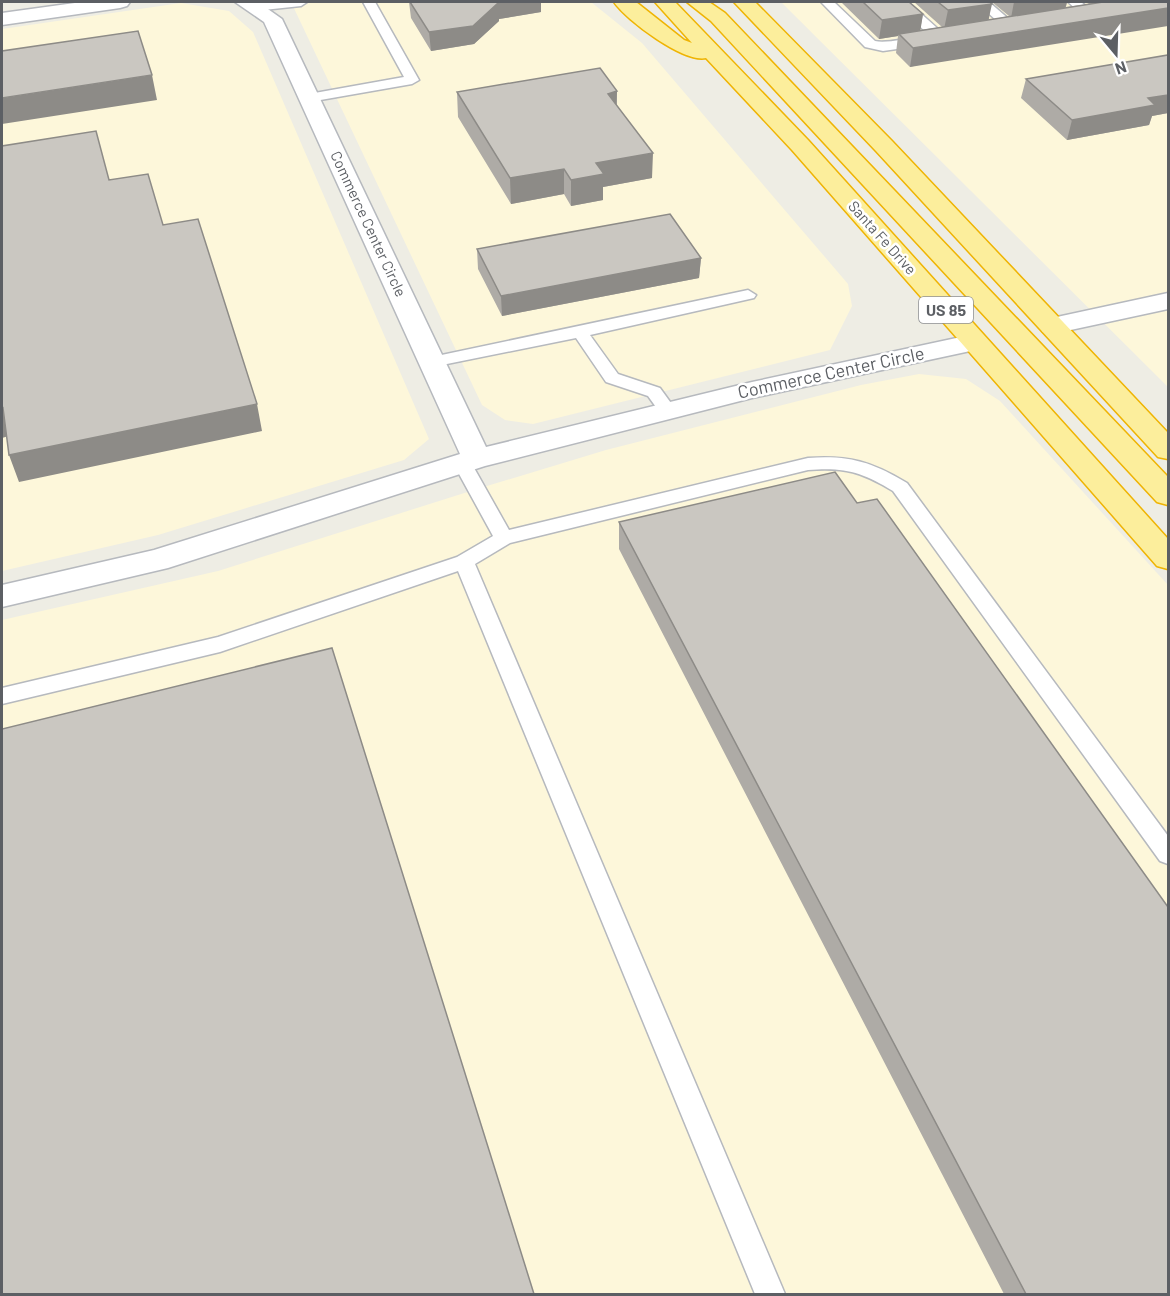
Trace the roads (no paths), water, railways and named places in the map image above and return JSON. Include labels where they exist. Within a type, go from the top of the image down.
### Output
[{"type":"highway","points":[[624,2],[677,44],[723,63]]},
{"type":"highway","name":"Santa Fe Drive","points":[[665,2],[800,145],[1168,558]]},
{"type":"highway","points":[[697,2],[718,17],[1168,495]]},
{"type":"highway","points":[[744,2],[885,146],[1168,450]]},
{"type":"street","points":[[2,19],[120,2]]},
{"type":"street","name":"Commerce Center Circle","points":[[250,4],[272,19],[432,362],[470,461]]},
{"type":"street","points":[[1052,326],[1168,301]]},
{"type":"street","name":"Commerce Center Circle","points":[[2,596],[157,560],[470,461],[667,410],[975,342]]},
{"type":"lane","points":[[250,4],[301,2]]},
{"type":"lane","points":[[309,98],[412,80],[369,2]]},
{"type":"lane","points":[[827,2],[866,40],[878,46],[889,47],[946,38],[901,2]]},
{"type":"lane","points":[[982,2],[1018,27],[992,31]]},
{"type":"lane","points":[[1068,18],[1096,14],[1074,2]]},
{"type":"lane","points":[[432,362],[748,295]]},
{"type":"lane","points":[[580,332],[612,378],[654,392],[667,410]]},
{"type":"lane","points":[[470,461],[504,538]]},
{"type":"lane","points":[[2,696],[220,644],[464,562],[504,538],[808,464],[840,461],[868,467],[900,487],[1168,854]]},
{"type":"lane","points":[[464,562],[770,1294]]}]
